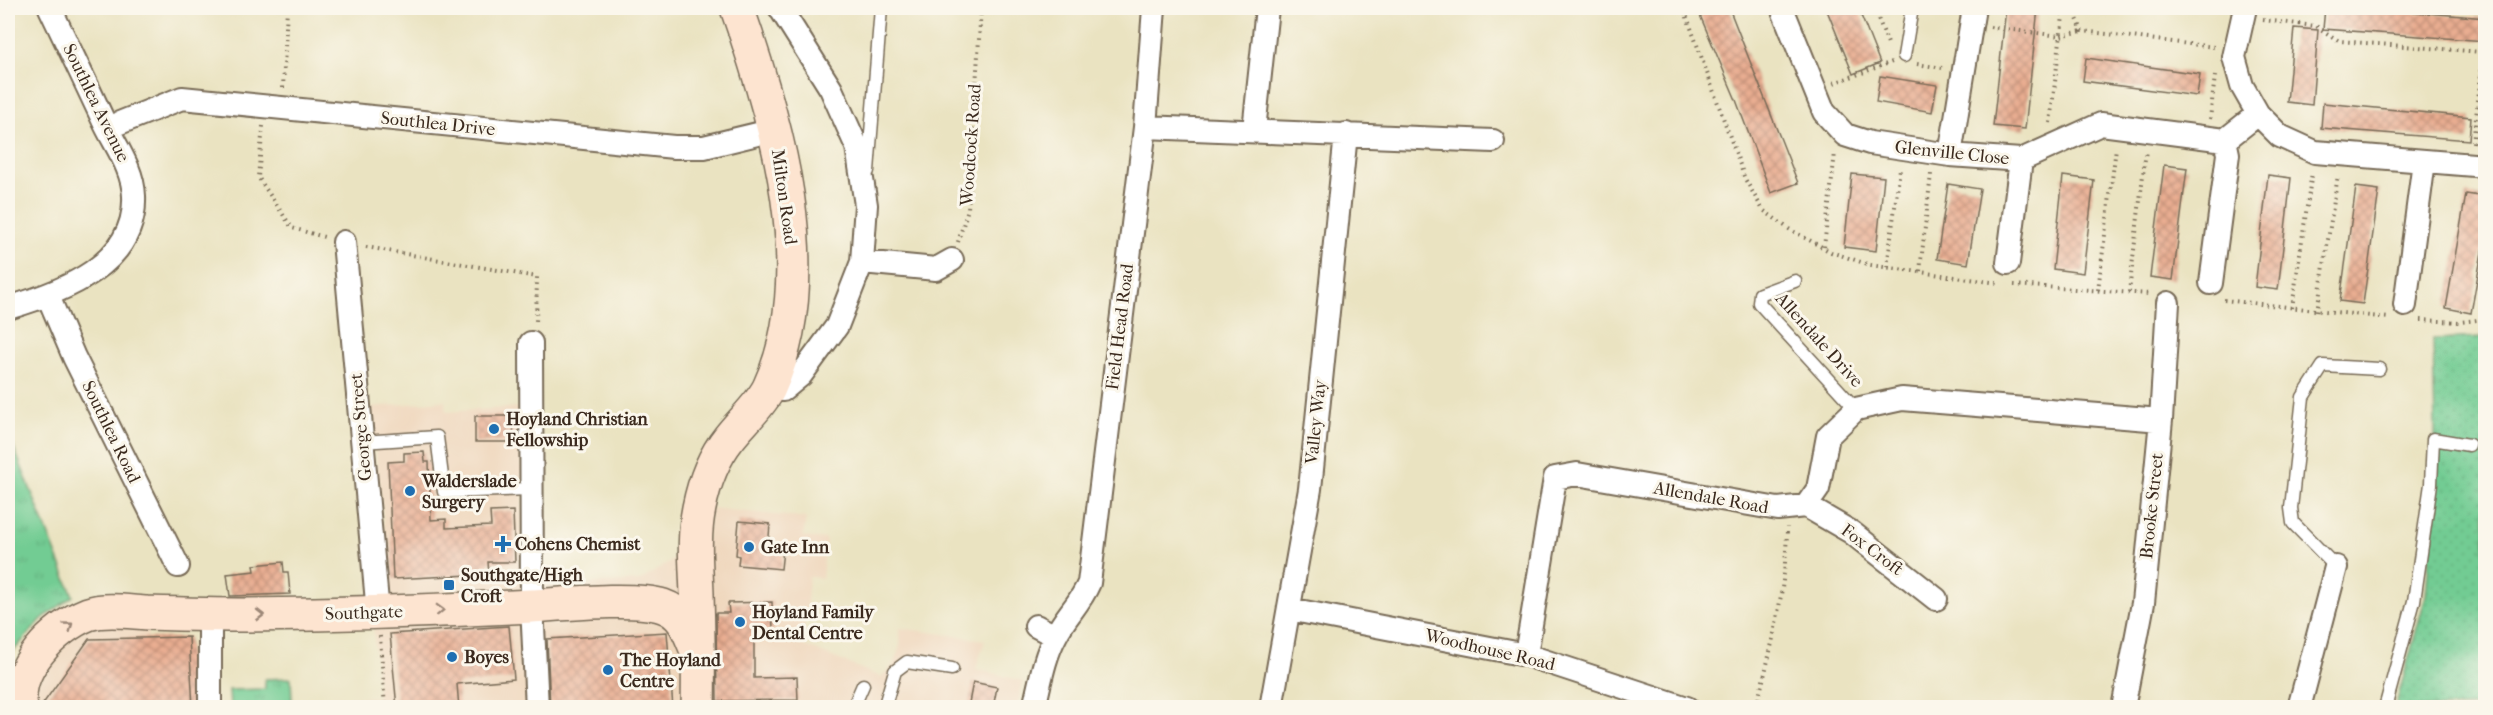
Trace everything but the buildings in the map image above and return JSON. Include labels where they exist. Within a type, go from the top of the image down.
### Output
[{"type":"main road","name":"Milton Road","points":[[698,708],[694,551],[699,508],[717,455],[768,389],[786,332],[792,278],[786,191],[774,130],[753,53],[737,8]]},
{"type":"main road","name":"Milton Road","points":[[628,603],[674,579],[694,551]]},
{"type":"main road","name":"Southgate","points":[[18,672],[70,624],[89,614],[110,612],[210,615],[378,613],[628,603],[662,605],[675,611],[685,622],[697,651]]},
{"type":"main road","points":[[18,672],[21,708]]},
{"type":"street","name":"Southlea Avenue","points":[[8,308],[48,296],[106,263],[123,242],[131,224],[134,195],[126,163],[50,8]]},
{"type":"street","points":[[768,389],[783,390],[801,375],[837,326],[862,262],[866,205],[857,147],[831,89],[780,8]]},
{"type":"street","name":"Field Head Road","points":[[1034,708],[1046,638],[1080,604],[1089,583],[1145,127],[1154,8]]},
{"type":"street","points":[[1254,130],[1267,8]]},
{"type":"street","points":[[1782,8],[1824,111],[1845,135]]},
{"type":"street","points":[[2245,13],[2234,57],[2242,86],[2258,114],[2280,136],[2314,152],[2478,165]]},
{"type":"street","points":[[1942,154],[1964,71],[1973,16]]},
{"type":"street","name":"Southlea Drive","points":[[107,128],[182,98],[674,147],[704,147],[774,130]]},
{"type":"street","points":[[2211,283],[2228,154],[2216,139],[2258,114]]},
{"type":"street","name":"Glenville Close","points":[[1845,135],[1870,143],[1942,154],[2021,160],[2101,124],[2216,139]]},
{"type":"street","points":[[1145,127],[1493,141]]},
{"type":"street","name":"Valley Way","points":[[1271,708],[1310,489],[1346,134]]},
{"type":"street","points":[[2008,263],[2021,160]]},
{"type":"street","points":[[2405,305],[2424,161]]},
{"type":"street","name":"George Street","points":[[344,242],[378,613]]},
{"type":"street","points":[[862,262],[936,269],[952,260]]},
{"type":"street","name":"Southlea Road","points":[[48,296],[74,357],[178,566]]},
{"type":"street","name":"Brooke Street","points":[[2123,708],[2143,603],[2161,420],[2168,303]]},
{"type":"street","points":[[531,343],[530,489],[537,708]]},
{"type":"street","points":[[1797,507],[1818,489],[1828,436],[1856,409],[1902,399],[2161,420]]},
{"type":"street","name":"Allendale Road","points":[[1526,655],[1555,478],[1577,474],[1778,509],[1797,507]]},
{"type":"street","name":"Fox Croft","points":[[1797,507],[1851,532],[1935,599]]},
{"type":"street","points":[[2299,708],[2336,567]]},
{"type":"street","name":"Woodhouse Road","points":[[1289,609],[1526,655],[1687,708]]},
{"type":"street","points":[[210,615],[210,708]]},
{"type":"lane","points":[[866,205],[881,8]]},
{"type":"lane","points":[[1908,60],[1912,8]]},
{"type":"lane","name":"Allendale Drive","points":[[1795,281],[1760,294],[1759,303],[1856,409]]},
{"type":"lane","points":[[2336,567],[2293,523],[2291,508],[2303,398],[2323,366],[2379,369]]},
{"type":"lane","points":[[362,442],[437,436],[444,492],[530,489]]},
{"type":"lane","points":[[2385,708],[2414,601],[2432,484],[2433,439],[2469,445]]},
{"type":"lane","points":[[884,708],[896,671],[907,662],[952,669]]},
{"type":"lane","points":[[853,708],[863,685]]},
{"type":"path","points":[[287,8],[273,108],[258,177],[292,228],[407,256],[537,277],[536,340],[531,343]]},
{"type":"path","name":"Woodcock Road","points":[[952,260],[968,209],[981,8]]},
{"type":"path","points":[[1682,8],[1686,14]]},
{"type":"path","points":[[1815,90],[1895,61],[1874,8]]},
{"type":"path","points":[[2049,121],[2064,8]]},
{"type":"path","points":[[2073,8],[2082,31]]},
{"type":"path","points":[[2245,13],[2316,26],[2339,41],[2482,52]]},
{"type":"path","points":[[1973,16],[2060,36],[2082,31],[2236,50]]},
{"type":"path","points":[[2478,165],[2482,52],[2486,31]]},
{"type":"path","points":[[1908,60],[1964,71]]},
{"type":"path","points":[[2216,70],[2216,139]]},
{"type":"path","points":[[2098,290],[2118,126]]},
{"type":"path","points":[[2129,292],[2149,130]]},
{"type":"path","points":[[1824,248],[1836,148],[1845,135]]},
{"type":"path","points":[[1887,267],[1903,148]]},
{"type":"path","points":[[2292,308],[2314,152]]},
{"type":"path","points":[[1920,272],[1942,154]]},
{"type":"path","points":[[2317,311],[2341,154]]},
{"type":"path","points":[[1751,708],[1758,700],[1776,631],[1778,603],[1797,507]]},
{"type":"path","points":[[378,613],[385,708]]},
{"type":"shaded area","points":[[445,401],[446,412],[523,407],[522,587],[640,581],[707,538],[710,508],[806,518],[803,537],[826,539],[822,578],[809,577],[803,645],[881,677],[893,665],[900,646],[900,628],[985,640],[976,669],[1023,681],[1017,708],[299,708],[301,700],[378,697],[373,620],[394,619],[371,407]]},
{"type":"shaded area","points":[[148,613],[147,707],[8,708],[70,624]]},
{"type":"green space","points":[[2485,337],[2485,707],[2395,708],[2426,595],[2436,471],[2433,339]]},
{"type":"green space","points":[[10,438],[73,596],[42,619],[8,657],[8,439]]},
{"type":"green space","points":[[291,678],[292,702],[299,702],[299,707],[230,707],[229,690],[265,689],[265,679]]},
{"type":"place","name":"Hoyland Christian Fellowship","points":[[494,429]]},
{"type":"place","name":"Walderslade Surgery","points":[[410,491]]},
{"type":"place","name":"Cohens Chemist","points":[[503,544]]},
{"type":"place","name":"Gate Inn","points":[[749,547]]},
{"type":"place","name":"Southgate/High Croft","points":[[449,585]]},
{"type":"place","name":"Hoyland Family Dental Centre","points":[[740,622]]},
{"type":"place","name":"Boyes","points":[[452,657]]},
{"type":"place","name":"The Hoyland Centre","points":[[608,670]]}]
